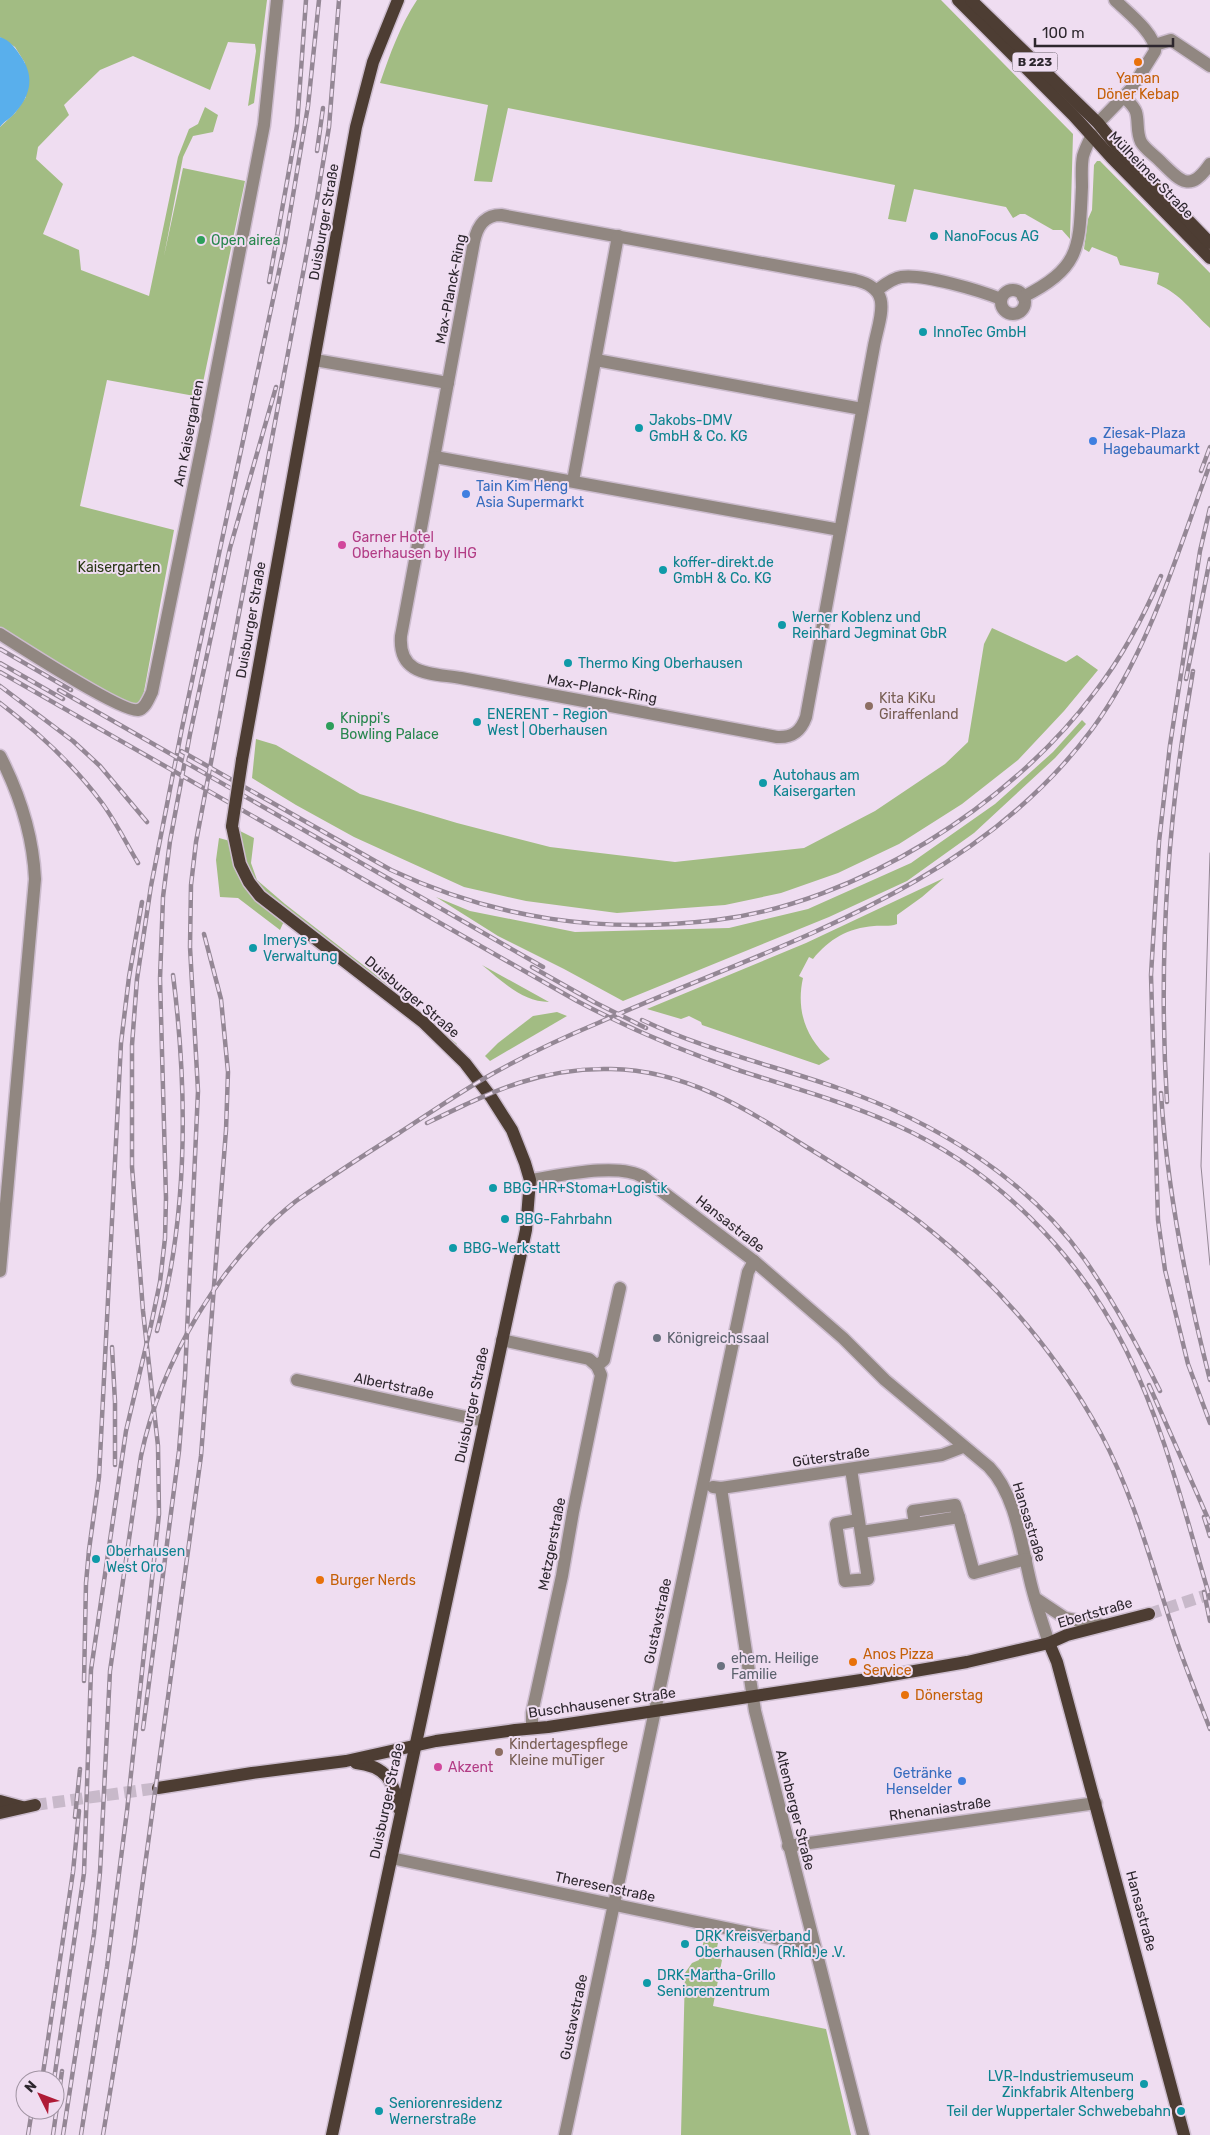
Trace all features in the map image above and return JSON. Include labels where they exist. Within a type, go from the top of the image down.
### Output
[{"type":"main road","name":"Duisburger Straße","points":[[332,2135],[526,1230],[530,1180],[520,1147],[512,1130],[465,1063],[417,1017],[260,896],[249,882],[240,864],[234,843],[232,826],[242,760],[360,108],[375,55],[398,0]]},
{"type":"main road","name":"Mülheimer Straße","points":[[958,0],[1095,129],[1119,149],[1210,243]]},
{"type":"main road","name":"Mülheimer Straße","points":[[971,0],[1095,129],[1111,157],[1210,258]]},
{"type":"main road","name":"Ebertstraße","points":[[1049,1643],[1067,1635],[1149,1614]]},
{"type":"main road","name":"Buschhausener Straße","points":[[158,1788],[252,1773],[346,1762],[414,1747],[436,1740],[548,1727],[868,1679],[967,1662],[1049,1643]]},
{"type":"main road","name":"Hansastraße","points":[[1049,1643],[1057,1662],[1096,1804],[1184,2135]]},
{"type":"main road","points":[[346,1762],[372,1765],[384,1774],[392,1783],[400,1815]]},
{"type":"main road","points":[[0,1801],[30,1807],[0,1812]]},
{"type":"street","name":"Am Kaisergarten","points":[[0,634],[67,676],[125,708],[131,710],[142,708],[152,692],[264,125],[277,0]]},
{"type":"street","points":[[1115,0],[1148,33],[1155,45],[1171,40],[1210,66]]},
{"type":"street","name":"Mülheimer Straße","points":[[1001,299],[1007,291],[1012,290],[1021,293],[1023,296],[1044,286],[1059,275],[1067,266],[1075,251],[1080,234],[1083,156],[1095,129],[1132,88],[1152,58],[1155,45]]},
{"type":"street","name":"Mülheimer Straße","points":[[1124,97],[1136,111],[1137,133],[1142,144],[1179,179],[1188,182],[1195,180],[1202,176],[1210,164]]},
{"type":"street","name":"Max-Planck-Ring","points":[[501,215],[855,280],[868,283],[877,290],[882,301],[881,309],[806,717],[796,733],[777,737],[418,670],[407,664],[401,654],[401,636],[474,242],[483,221],[492,216],[501,215]]},
{"type":"street","points":[[573,481],[618,236]]},
{"type":"street","points":[[877,290],[894,279],[911,276],[975,289],[1001,299],[1007,314],[1014,314],[1024,308],[1023,296]]},
{"type":"street","points":[[314,360],[448,383]]},
{"type":"street","points":[[596,360],[862,409]]},
{"type":"street","points":[[435,456],[840,530]]},
{"type":"street","points":[[0,756],[26,817],[33,851],[35,879],[0,1270]]},
{"type":"street","name":"Hansastraße","points":[[530,1180],[615,1170],[634,1172],[754,1261],[843,1338],[885,1380],[989,1467],[1005,1488],[1049,1643]]},
{"type":"street","name":"Gustavstraße","points":[[565,2135],[653,1710],[748,1272],[754,1261]]},
{"type":"street","name":"Metzgerstraße","points":[[532,1728],[532,1713],[562,1576],[600,1380],[597,1366],[604,1360],[620,1288]]},
{"type":"street","points":[[502,1340],[584,1358],[592,1361],[597,1366]]},
{"type":"street","name":"Albertstraße","points":[[297,1380],[484,1421]]},
{"type":"street","name":"Güterstraße","points":[[702,1485],[721,1488],[942,1456],[963,1446]]},
{"type":"street","points":[[851,1469],[860,1526],[915,1524],[959,1517],[974,1573],[1026,1559]]},
{"type":"street","name":"Altenberger Straße","points":[[721,1488],[752,1696],[788,1846],[863,2135]]},
{"type":"street","points":[[1035,1598],[1065,1618],[1101,1626]]},
{"type":"street","name":"Rhenaniastraße","points":[[788,1846],[1096,1804]]},
{"type":"street","name":"Theresenstraße","points":[[390,1858],[802,1944],[813,1943]]},
{"type":"green space","name":"Kaisergarten","points":[[0,0],[267,0],[254,103],[248,106],[256,51],[255,44],[228,42],[210,90],[133,56],[100,70],[64,105],[69,115],[38,147],[36,159],[63,184],[43,234],[79,250],[81,270],[149,296],[178,157],[189,129],[198,124],[205,107],[218,115],[213,132],[193,136],[183,157],[164,256],[183,168],[245,181],[200,397],[107,380],[80,506],[174,530],[140,713],[0,640],[0,127],[15,113],[26,97],[25,63],[15,47],[0,37]]},
{"type":"green space","points":[[417,0],[941,0],[1073,134],[1070,239],[1062,230],[1053,230],[1025,214],[1020,214],[1013,218],[1006,207],[914,189],[906,222],[888,219],[895,185],[508,108],[492,182],[474,181],[488,105],[380,83],[400,30]]},
{"type":"green space","points":[[1097,161],[1100,161],[1210,273],[1210,328],[1173,293],[1157,284],[1159,273],[1120,265],[1117,257],[1092,247],[1089,252],[1084,249],[1088,219],[1092,210],[1094,165]]},
{"type":"green space","points":[[992,628],[1066,662],[1077,655],[1098,670],[1064,711],[1018,760],[962,804],[899,844],[838,873],[781,893],[725,905],[617,913],[526,901],[464,887],[354,837],[252,778],[256,739],[276,745],[360,794],[457,823],[550,847],[675,862],[804,848],[875,811],[945,764],[968,742],[984,644]]},
{"type":"green space","points":[[1082,720],[1086,724],[1055,758],[974,833],[907,881],[829,917],[623,1001],[498,936],[436,897],[470,911],[575,932],[729,928],[808,909],[911,863],[995,804],[1053,752]]},
{"type":"green space","points":[[230,826],[254,838],[251,863],[257,880],[376,975],[457,1044],[453,1048],[285,919],[280,930],[238,898],[220,897],[216,860],[219,838],[230,841]]},
{"type":"green space","points":[[944,878],[897,915],[897,924],[865,927],[847,932],[832,940],[813,959],[809,957],[799,976],[803,978],[801,990],[802,1012],[804,1022],[814,1042],[830,1059],[819,1065],[702,1025],[701,1022],[689,1016],[681,1019],[647,1009],[806,943]]},
{"type":"green space","points":[[482,965],[549,1002],[521,995]]},
{"type":"green space","points":[[557,1012],[567,1016],[490,1061],[485,1056],[498,1043],[533,1016]]},
{"type":"green space","points":[[704,1940],[718,1943],[715,1956],[722,1960],[713,2006],[826,2029],[851,2135],[681,2135],[685,1973],[692,1963],[699,1960]]},
{"type":"water","points":[[0,37],[4,38],[15,48],[26,65],[29,87],[24,101],[19,108],[0,127]]},
{"type":"tunnel","points":[[1149,1614],[1210,1594]]},
{"type":"tunnel","points":[[35,1805],[158,1788]]},
{"type":"tram line","points":[[1210,853],[1201,1166],[1210,1265]]},
{"type":"railway","points":[[269,282],[297,126],[306,0]]},
{"type":"railway","points":[[81,2135],[107,1967],[127,1811],[159,1514],[158,1446],[143,1311],[132,1167],[132,1045],[137,979],[151,886],[182,728],[285,243],[308,106],[319,0]]},
{"type":"railway","points":[[143,1729],[179,1451],[185,1376],[198,1091],[190,947],[191,885],[196,842],[317,199],[329,127],[339,0]]},
{"type":"railway","points":[[317,151],[323,108]]},
{"type":"railway","points":[[55,2070],[84,1873],[91,1670],[126,1431],[160,1282],[165,1238],[166,1198],[160,979],[163,897],[170,841],[190,734],[230,548],[276,387]]},
{"type":"railway","points":[[1201,471],[1210,447]]},
{"type":"railway","points":[[63,2135],[94,1934],[100,1872],[110,1671],[141,1456],[150,1420],[179,1349],[219,1283],[268,1225],[296,1201],[480,1081],[544,1047],[800,938],[866,907],[930,873],[989,832],[1044,785],[1093,728],[1113,698],[1146,634],[1174,566],[1210,464]]},
{"type":"railway","points":[[1210,508],[1200,551],[1170,745],[1159,842],[1151,975],[1158,1220],[1165,1270],[1188,1364],[1210,1423]]},
{"type":"railway","points":[[1186,679],[1210,559]]},
{"type":"railway","points":[[181,751],[391,870],[430,887],[470,900],[550,919],[590,923],[631,925],[716,920],[769,910],[823,893],[876,870],[927,842],[975,809],[1020,773],[1060,734],[1095,692],[1132,636],[1161,576]]},
{"type":"railway","points":[[0,649],[71,690]]},
{"type":"railway","points":[[0,663],[63,699]]},
{"type":"railway","points":[[1167,1102],[1164,994],[1167,886],[1177,778],[1193,671]]},
{"type":"railway","points":[[0,672],[577,1001],[637,1030],[699,1056],[839,1102],[896,1125],[932,1143],[967,1165],[1000,1190],[1030,1218],[1084,1280],[1126,1350],[1140,1380],[1163,1441],[1210,1598]]},
{"type":"railway","points":[[0,686],[73,741],[100,766],[147,822]]},
{"type":"railway","points":[[59,690],[543,967]]},
{"type":"railway","points":[[0,703],[28,725],[79,775],[107,810],[138,863]]},
{"type":"railway","points":[[84,1681],[86,1583],[99,1477],[121,1043],[129,977],[142,902]]},
{"type":"railway","points":[[103,2135],[134,1946],[201,1456],[226,1130],[228,1072],[221,999],[204,934]]},
{"type":"railway","points":[[532,967],[594,1002],[646,1028]]},
{"type":"railway","points":[[157,1331],[175,1243],[180,1199],[183,1109],[178,1019],[173,975]]},
{"type":"railway","points":[[642,1020],[714,1049],[873,1101],[942,1135],[1006,1177],[1061,1230],[1085,1260],[1125,1324],[1160,1391]]},
{"type":"railway","points":[[427,1123],[494,1092],[538,1077],[561,1072],[611,1069],[638,1071],[664,1076],[713,1094],[760,1118],[864,1183],[920,1222],[973,1268],[1021,1319],[1064,1374],[1101,1434],[1132,1504],[1185,1666],[1210,1729]]},
{"type":"railway","points":[[1161,1093],[1168,1166],[1179,1238],[1210,1380]]},
{"type":"railway","points":[[112,1347],[115,1402],[115,1465]]},
{"type":"railway","points":[[1149,1385],[1210,1523]]},
{"type":"railway","points":[[1204,1517],[1210,1536]]},
{"type":"railway","points":[[1204,1592],[1210,1621]]},
{"type":"railway","points":[[75,1817],[80,1769]]},
{"type":"railway","points":[[43,2070],[73,1872],[79,1811]]},
{"type":"railway","points":[[28,2135],[30,2120]]},
{"type":"railway","points":[[53,2135],[55,2120]]},
{"type":"place","name":"Yaman Döner Kebap","points":[[1138,62]]},
{"type":"place","name":"NanoFocus AG","points":[[934,236]]},
{"type":"place","name":"Open airea","points":[[201,240]]},
{"type":"place","name":"InnoTec GmbH","points":[[923,332]]},
{"type":"place","name":"Jakobs-DMV GmbH & Co. KG","points":[[639,428]]},
{"type":"place","name":"Ziesak-Plaza Hagebaumarkt","points":[[1093,441]]},
{"type":"place","name":"Tain Kim Heng Asia Supermarkt","points":[[466,494]]},
{"type":"place","name":"Garner Hotel Oberhausen by IHG","points":[[342,545]]},
{"type":"place","name":"koffer-direkt.de GmbH & Co. KG","points":[[663,570]]},
{"type":"place","name":"Werner Koblenz und Reinhard Jegminat GbR","points":[[782,625]]},
{"type":"place","name":"Thermo King Oberhausen","points":[[568,663]]},
{"type":"place","name":"Kita KiKu Giraffenland","points":[[869,706]]},
{"type":"place","name":"ENERENT - Region West | Oberhausen","points":[[477,722]]},
{"type":"place","name":"Knippi's Bowling Palace","points":[[330,726]]},
{"type":"place","name":"Autohaus am Kaisergarten","points":[[763,783]]},
{"type":"place","name":"Imerys - Verwaltung","points":[[253,948]]},
{"type":"place","name":"BBG-HR+Stoma+Logistik","points":[[493,1188]]},
{"type":"place","name":"BBG-Fahrbahn","points":[[505,1219]]},
{"type":"place","name":"BBG-Werkstatt","points":[[453,1248]]},
{"type":"place","name":"Königreichssaal","points":[[657,1338]]},
{"type":"place","name":"Oberhausen West Oro","points":[[96,1559]]},
{"type":"place","name":"Burger Nerds","points":[[320,1580]]},
{"type":"place","name":"Anos Pizza Service","points":[[853,1662]]},
{"type":"place","name":"ehem. Heilige Familie","points":[[721,1666]]},
{"type":"place","name":"Dönerstag","points":[[905,1695]]},
{"type":"place","name":"Kindertagespflege Kleine muTiger","points":[[499,1752]]},
{"type":"place","name":"Akzent","points":[[438,1767]]},
{"type":"place","name":"Getränke Henselder","points":[[962,1781]]},
{"type":"place","name":"DRK Kreisverband Oberhausen (Rhld.)e .V.","points":[[685,1944]]},
{"type":"place","name":"DRK-Martha-Grillo Seniorenzentrum","points":[[647,1983]]},
{"type":"place","name":"LVR-Industriemuseum Zinkfabrik Altenberg","points":[[1144,2084]]},
{"type":"place","name":"Seniorenresidenz Wernerstraße","points":[[379,2111]]},
{"type":"place","name":"Teil der Wuppertaler Schwebebahn","points":[[1181,2111]]}]
